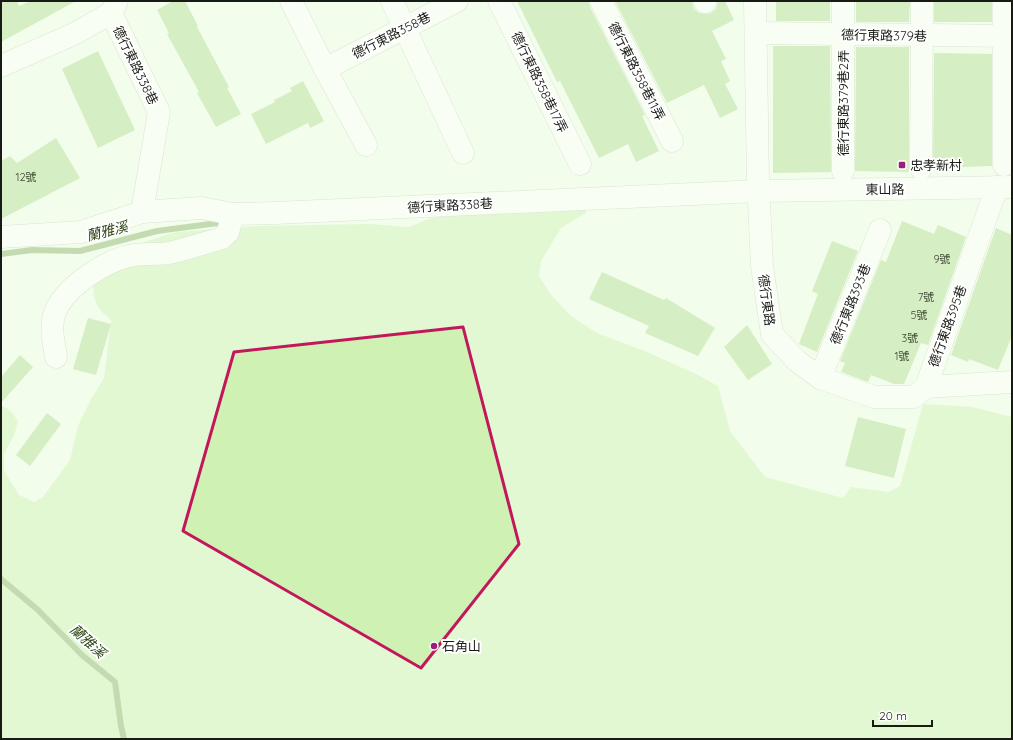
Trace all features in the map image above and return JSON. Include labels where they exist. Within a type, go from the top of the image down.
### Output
[{"type":"street","points":[[291,1],[325,69],[366,145]]},
{"type":"street","points":[[392,1],[463,153]]},
{"type":"street","name":"德行東路358巷","points":[[325,69],[457,1]]},
{"type":"street","name":"德行東路358巷17弄","points":[[499,1],[580,164]]},
{"type":"street","name":"德行東路358巷11弄","points":[[601,1],[672,141]]},
{"type":"street","name":"德行東路","points":[[755,1],[758,190],[762,266],[772,334],[796,361],[820,378],[874,397],[914,397],[926,387],[1012,382]]},
{"type":"street","name":"德行東路379巷2弄","points":[[843,1],[843,171]]},
{"type":"street","points":[[921,168],[922,1]]},
{"type":"street","points":[[1004,1],[1008,36],[1004,165]]},
{"type":"street","name":"德行東路338巷","points":[[1,66],[74,34],[114,7],[159,112],[142,212]]},
{"type":"street","name":"德行東路379巷","points":[[756,33],[1008,36]]},
{"type":"street","name":"東山路","points":[[758,190],[1005,187]]},
{"type":"street","name":"德行東路395巷","points":[[926,387],[969,265],[1005,187]]},
{"type":"street","name":"德行東路338巷","points":[[1,237],[81,232],[142,212],[201,208],[233,214],[275,213],[758,190]]},
{"type":"street","points":[[56,357],[52,328],[54,315],[58,305],[69,291],[85,277],[111,263],[129,256],[168,253],[222,238],[228,232],[233,214]]},
{"type":"street","name":"德行東路393巷","points":[[820,378],[880,230]]},
{"type":"highlighted area","points":[[463,327],[519,544],[421,668],[183,531],[234,352]]},
{"type":"green space","points":[[586,207],[586,213],[561,228],[541,261],[539,276],[551,295],[571,316],[597,333],[647,352],[698,375],[718,386],[730,431],[765,477],[843,498],[851,487],[888,492],[900,486],[923,404],[972,407],[1012,417],[1012,739],[1,739],[1,405],[11,411],[18,421],[14,436],[4,454],[4,471],[19,495],[34,502],[43,497],[70,460],[78,426],[91,399],[104,378],[111,320],[98,307],[94,297],[94,279],[131,246],[176,232],[257,226],[370,224],[409,227],[445,212]]},
{"type":"building","points":[[1,1],[17,1],[19,6],[31,1],[76,1],[1,42]]},
{"type":"building","points":[[173,1],[185,1],[229,87],[227,88],[241,114],[216,127],[197,93],[199,92],[167,34],[169,33],[157,10]]},
{"type":"building","points":[[517,1],[589,1],[590,7],[645,115],[642,116],[659,151],[636,162],[628,144],[599,158],[560,81],[557,82]]},
{"type":"building","points":[[615,1],[692,1],[694,9],[699,13],[705,14],[711,13],[716,9],[718,1],[725,1],[734,20],[712,31],[726,59],[721,61],[730,81],[725,84],[738,109],[720,118],[704,85],[667,103]]},
{"type":"building","points":[[776,1],[830,1],[830,21],[776,21]]},
{"type":"building","points":[[856,1],[910,1],[909,22],[856,22]]},
{"type":"building","points":[[934,1],[992,1],[992,22],[934,22]]},
{"type":"building","points":[[773,46],[830,46],[831,172],[773,173]]},
{"type":"building","points":[[856,47],[909,47],[909,172],[855,171]]},
{"type":"building","points":[[98,51],[135,130],[98,148],[62,69]]},
{"type":"building","points":[[934,53],[992,54],[992,166],[933,168]]},
{"type":"building","points":[[303,81],[324,121],[310,128],[308,123],[266,144],[251,114],[275,102],[274,100],[292,91],[290,88]]},
{"type":"building","points":[[56,138],[80,178],[1,219],[1,161],[10,156],[17,163]]},
{"type":"building","points":[[902,221],[934,234],[938,225],[966,237],[928,345],[921,343],[904,384],[894,384],[871,375],[868,382],[841,372],[845,363],[840,361],[881,260],[886,262]]},
{"type":"building","points":[[996,228],[1012,235],[1012,336],[998,370],[969,359],[968,362],[951,355]]},
{"type":"building","points":[[832,241],[858,251],[817,352],[799,344],[818,294],[812,291]]},
{"type":"building","points":[[602,272],[664,300],[666,298],[715,328],[698,356],[645,333],[649,326],[589,299]]},
{"type":"building","points":[[88,318],[111,324],[96,375],[73,369]]},
{"type":"building","points":[[747,325],[772,364],[748,380],[724,347]]},
{"type":"building","points":[[20,355],[33,367],[1,403],[1,377]]},
{"type":"building","points":[[47,413],[61,424],[30,466],[16,455]]},
{"type":"building","points":[[858,417],[906,429],[894,478],[845,466]]},
{"type":"waterway","name":"蘭雅溪","points":[[1,254],[32,250],[80,251],[157,231],[218,223]]},
{"type":"waterway","name":"蘭雅溪","points":[[1,579],[38,610],[82,655],[115,682],[124,739]]},
{"type":"place","name":"忠孝新村","points":[[902,165]]},
{"type":"place","name":"石角山","points":[[434,646]]}]
